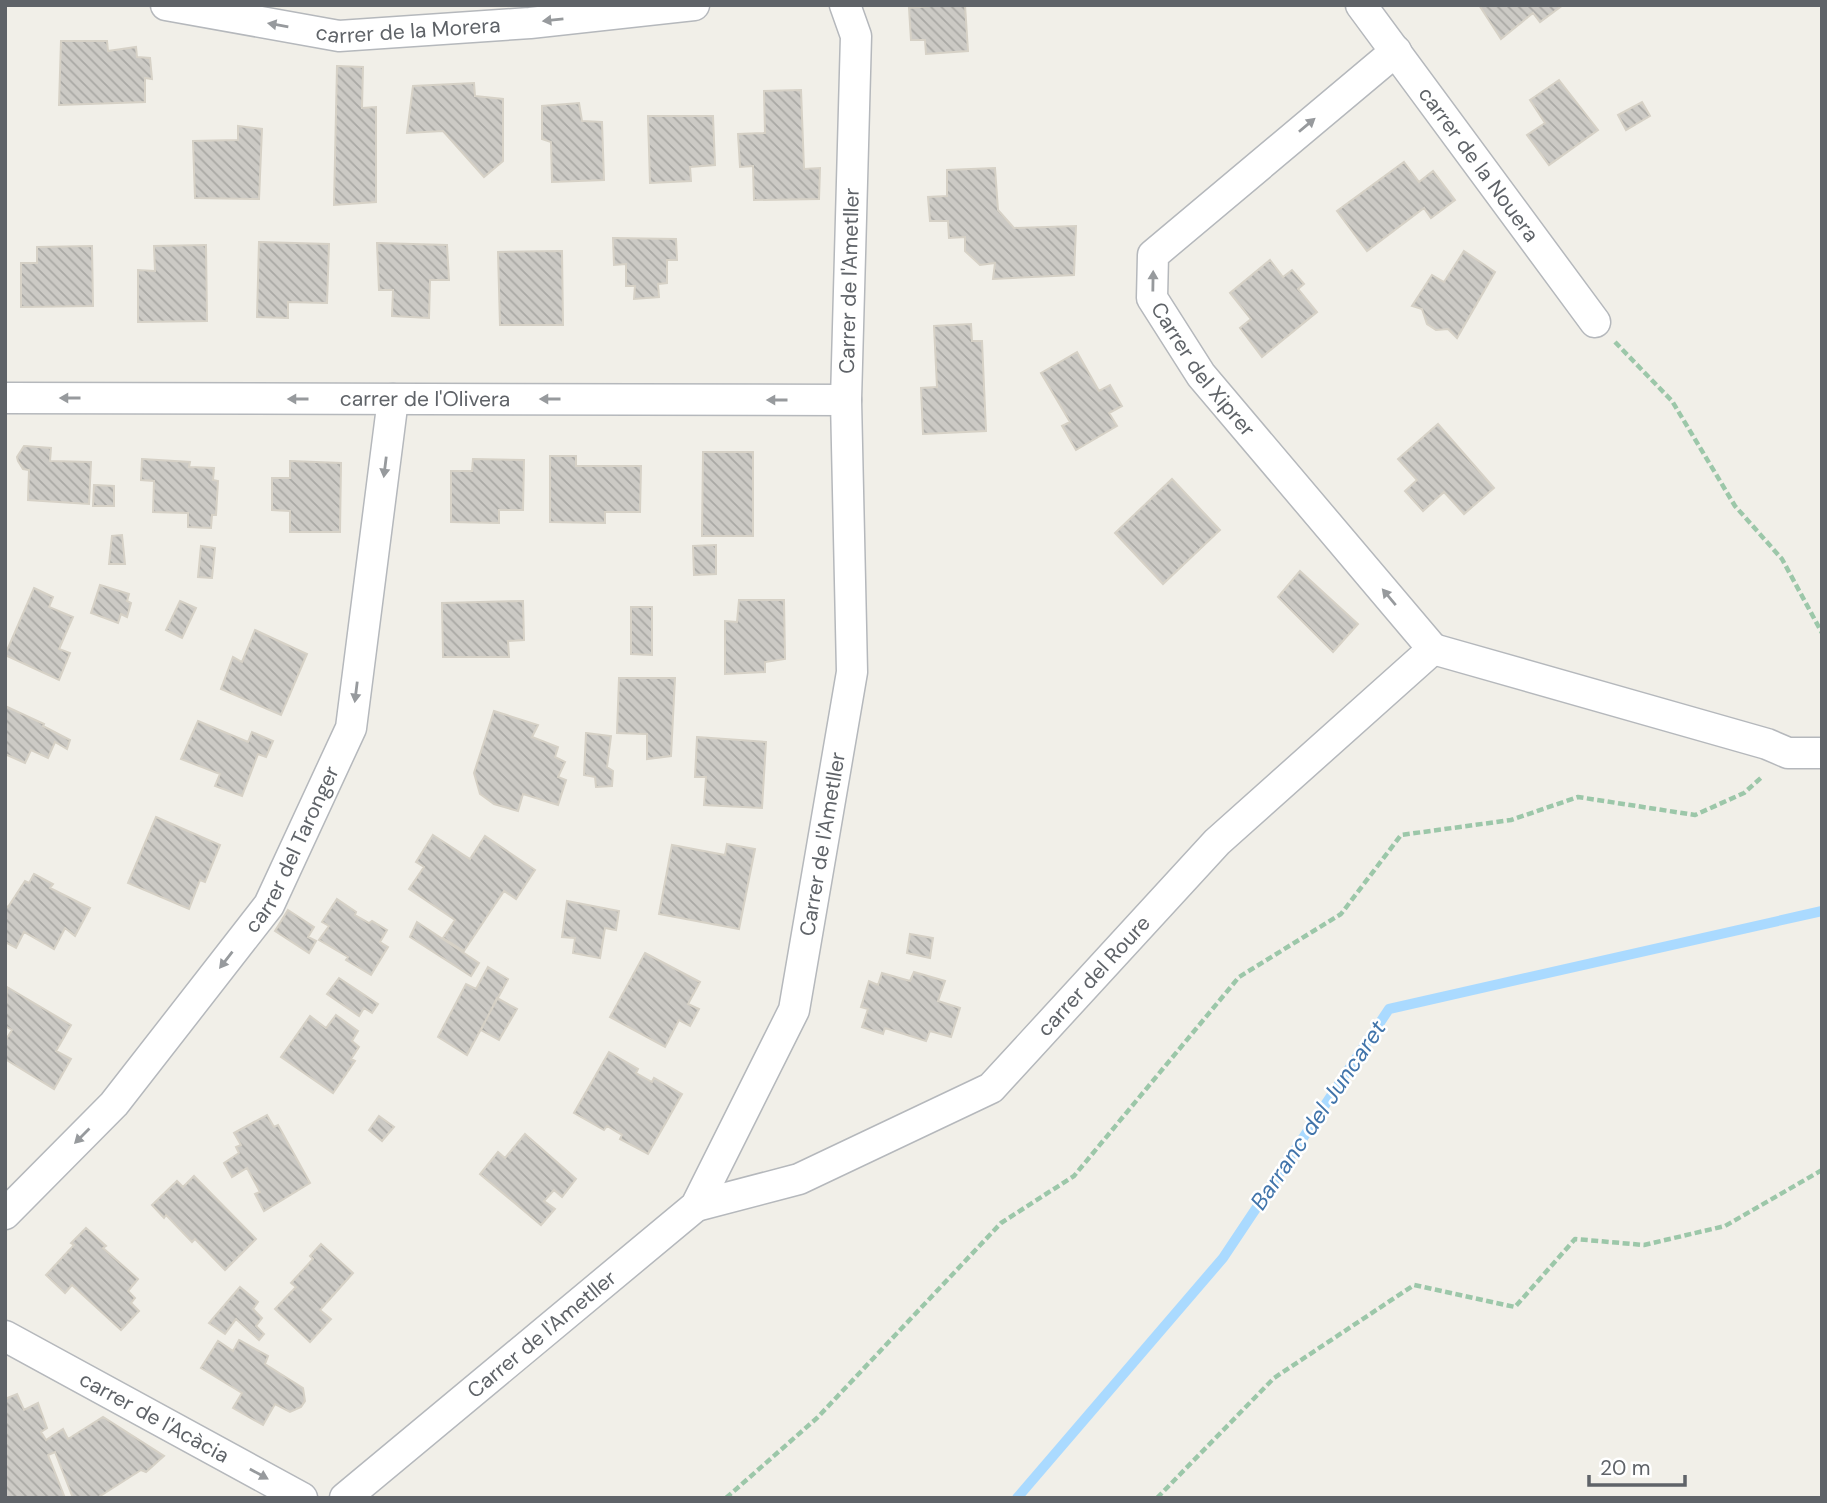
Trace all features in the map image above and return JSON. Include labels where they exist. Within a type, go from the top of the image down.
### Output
[{"type":"street","name":"carrer de la Morera","points":[[166,5],[339,36],[530,23],[694,5]]},
{"type":"street","name":"Carrer de l'Ametller","points":[[345,1498],[696,1206],[794,1010],[852,672],[846,400],[856,36],[845,5]]},
{"type":"street","name":"carrer de la Nouera","points":[[1362,5],[1595,322]]},
{"type":"street","name":"Carrer del Xiprer","points":[[1396,51],[1153,255],[1152,298],[1201,375],[1433,649]]},
{"type":"street","name":"carrer de l'Olivera","points":[[5,398],[846,400]]},
{"type":"street","name":"carrer del Taronger","points":[[5,1214],[114,1104],[270,905],[351,728],[393,399]]},
{"type":"street","points":[[1433,649],[1767,744],[1788,753],[1822,752]]},
{"type":"street","name":"carrer del Roure","points":[[696,1206],[799,1180],[992,1088],[1217,842],[1433,649]]},
{"type":"street","name":"carrer de l'Acàcia","points":[[5,1336],[303,1498]]},
{"type":"path","points":[[1595,322],[1672,401],[1735,506],[1782,559],[1822,633]]},
{"type":"path","points":[[726,1498],[817,1418],[1001,1223],[1074,1176],[1239,977],[1341,914],[1401,835],[1511,820],[1578,797],[1695,815],[1744,793],[1788,753]]},
{"type":"path","points":[[1157,1498],[1274,1377],[1414,1285],[1515,1307],[1575,1239],[1644,1245],[1725,1226],[1822,1170]]},
{"type":"building","points":[[965,5],[968,51],[926,54],[925,40],[911,40],[909,8]]},
{"type":"building","points":[[1479,5],[1563,5],[1540,22],[1533,13],[1501,39]]},
{"type":"building","points":[[61,41],[107,41],[108,51],[136,47],[137,57],[150,58],[152,79],[145,78],[145,102],[59,105]]},
{"type":"building","points":[[337,66],[363,67],[362,108],[376,107],[376,202],[334,205]]},
{"type":"building","points":[[1559,80],[1598,130],[1549,165],[1527,135],[1545,123],[1530,100]]},
{"type":"building","points":[[474,83],[475,96],[503,99],[503,161],[484,177],[443,131],[407,133],[413,86]]},
{"type":"building","points":[[801,90],[804,169],[820,168],[819,199],[754,200],[753,166],[740,167],[738,134],[765,133],[764,91]]},
{"type":"building","points":[[1642,102],[1650,116],[1626,130],[1618,115]]},
{"type":"building","points":[[579,103],[582,121],[602,122],[604,180],[552,182],[551,142],[542,139],[542,106]]},
{"type":"building","points":[[648,116],[713,116],[715,165],[690,167],[691,181],[650,183]]},
{"type":"building","points":[[238,126],[262,129],[259,199],[195,198],[193,141],[238,140]]},
{"type":"building","points":[[1404,162],[1419,182],[1433,171],[1455,200],[1431,218],[1424,208],[1367,251],[1337,211]]},
{"type":"building","points":[[995,168],[998,210],[1014,228],[1076,226],[1074,275],[993,279],[995,263],[980,265],[965,251],[965,237],[949,238],[948,221],[930,221],[928,197],[947,196],[947,170]]},
{"type":"building","points":[[613,238],[676,239],[677,260],[667,260],[667,283],[658,284],[659,297],[634,299],[635,286],[626,286],[626,264],[614,265]]},
{"type":"building","points":[[259,242],[329,244],[327,303],[288,302],[288,318],[257,317]]},
{"type":"building","points":[[377,243],[447,245],[449,280],[430,280],[429,318],[392,316],[393,290],[379,290]]},
{"type":"building","points":[[206,245],[207,321],[138,322],[138,270],[155,271],[154,246]]},
{"type":"building","points":[[92,246],[93,306],[21,307],[21,263],[37,263],[37,247]]},
{"type":"building","points":[[562,251],[563,325],[500,325],[498,252]]},
{"type":"building","points":[[1464,251],[1495,272],[1457,338],[1448,329],[1436,330],[1427,324],[1422,309],[1412,306],[1432,275],[1444,282]]},
{"type":"building","points":[[1270,260],[1283,277],[1292,270],[1304,284],[1298,289],[1317,312],[1262,357],[1240,328],[1251,319],[1230,293]]},
{"type":"building","points":[[971,324],[972,341],[982,341],[986,431],[923,434],[921,388],[937,387],[934,326]]},
{"type":"building","points":[[1077,352],[1099,391],[1110,385],[1122,406],[1109,413],[1117,426],[1076,450],[1062,426],[1070,422],[1041,373]]},
{"type":"building","points":[[1438,424],[1494,488],[1464,514],[1444,492],[1423,511],[1405,491],[1417,480],[1398,459]]},
{"type":"building","points":[[24,446],[51,448],[50,461],[91,462],[89,504],[28,500],[29,470],[23,469],[17,457]]},
{"type":"building","points":[[703,452],[753,452],[753,536],[702,536]]},
{"type":"building","points":[[550,456],[576,456],[576,466],[641,466],[640,512],[605,512],[605,523],[550,522]]},
{"type":"building","points":[[142,459],[190,462],[189,467],[214,468],[213,480],[218,481],[216,515],[212,515],[211,528],[188,527],[188,513],[153,512],[154,481],[141,480]]},
{"type":"building","points":[[473,459],[524,460],[523,510],[499,510],[499,523],[451,522],[451,471],[472,471]]},
{"type":"building","points":[[290,461],[341,463],[340,532],[290,532],[290,511],[272,510],[272,478],[290,478]]},
{"type":"building","points":[[1172,479],[1220,530],[1163,584],[1115,533]]},
{"type":"building","points":[[94,485],[114,486],[114,506],[93,506]]},
{"type":"building","points":[[122,535],[125,564],[109,564],[112,536]]},
{"type":"building","points":[[716,545],[716,574],[694,575],[693,546]]},
{"type":"building","points":[[201,546],[215,548],[212,578],[198,577]]},
{"type":"building","points":[[1300,571],[1358,624],[1333,652],[1278,597]]},
{"type":"building","points":[[100,585],[129,594],[127,601],[131,603],[127,617],[121,614],[118,623],[91,613]]},
{"type":"building","points":[[34,588],[53,597],[49,607],[73,617],[59,649],[70,653],[59,680],[5,655]]},
{"type":"building","points":[[739,600],[784,600],[785,659],[765,662],[765,672],[725,674],[725,621],[737,622]]},
{"type":"building","points":[[180,601],[196,608],[182,638],[166,630]]},
{"type":"building","points":[[523,601],[524,640],[508,641],[509,657],[443,657],[442,603]]},
{"type":"building","points":[[631,607],[652,607],[652,655],[631,654]]},
{"type":"building","points":[[255,630],[307,654],[281,715],[221,689],[233,657],[242,662]]},
{"type":"building","points":[[619,678],[675,678],[671,756],[647,759],[647,734],[617,733]]},
{"type":"building","points":[[5,706],[44,724],[43,726],[70,740],[67,749],[55,742],[48,758],[31,750],[25,763],[5,754]]},
{"type":"building","points":[[494,711],[538,725],[532,737],[558,747],[555,757],[565,762],[558,777],[566,780],[558,805],[523,794],[518,811],[494,804],[480,794],[474,773]]},
{"type":"building","points":[[198,721],[248,742],[252,732],[273,741],[266,757],[258,754],[242,796],[215,786],[220,774],[181,759]]},
{"type":"building","points":[[586,733],[611,736],[607,767],[613,771],[612,786],[596,787],[595,777],[584,775]]},
{"type":"building","points":[[697,737],[766,742],[762,808],[704,805],[706,777],[695,777]]},
{"type":"building","points":[[156,817],[220,845],[205,882],[200,880],[189,909],[128,883]]},
{"type":"building","points":[[433,835],[470,859],[485,836],[535,870],[516,899],[504,891],[464,951],[443,938],[455,920],[409,889],[424,867],[416,862]]},
{"type":"building","points":[[727,844],[755,849],[739,929],[659,914],[672,845],[725,855]]},
{"type":"building","points":[[34,874],[53,884],[50,888],[90,908],[75,936],[65,928],[54,949],[24,932],[16,948],[5,942],[5,905],[8,907],[25,881],[29,883]]},
{"type":"building","points":[[337,899],[356,912],[355,915],[387,930],[380,942],[388,947],[371,975],[319,940],[329,926],[322,922]]},
{"type":"building","points":[[567,901],[619,911],[616,930],[605,928],[600,958],[573,953],[575,938],[562,937]]},
{"type":"building","points":[[288,910],[314,927],[308,937],[316,941],[309,953],[275,931]]},
{"type":"building","points":[[417,922],[479,963],[471,976],[410,937]]},
{"type":"building","points":[[910,934],[933,938],[930,958],[907,953]]},
{"type":"building","points":[[645,953],[700,982],[688,1004],[699,1009],[690,1026],[679,1020],[665,1047],[610,1017]]},
{"type":"building","points":[[488,967],[508,979],[467,1055],[438,1037],[466,984],[476,989]]},
{"type":"building","points":[[914,972],[945,981],[938,1001],[960,1008],[951,1037],[930,1031],[926,1041],[885,1028],[883,1034],[862,1027],[868,1009],[861,1007],[869,981],[878,985],[882,973],[910,981]]},
{"type":"building","points":[[339,978],[378,1004],[372,1013],[364,1008],[359,1016],[327,994]]},
{"type":"building","points":[[7,987],[71,1025],[56,1051],[71,1059],[54,1089],[5,1059],[5,1041],[12,1030],[5,1026]]},
{"type":"building","points":[[497,998],[517,1009],[499,1040],[481,1030]]},
{"type":"building","points":[[336,1015],[358,1031],[352,1041],[359,1047],[351,1059],[355,1061],[333,1093],[281,1057],[310,1016],[326,1028]]},
{"type":"building","points":[[609,1052],[638,1069],[636,1073],[652,1082],[654,1078],[682,1094],[648,1154],[620,1139],[622,1135],[607,1126],[604,1130],[574,1113]]},
{"type":"building","points":[[267,1115],[274,1127],[278,1125],[310,1183],[264,1211],[255,1194],[260,1192],[247,1168],[232,1177],[224,1163],[239,1153],[236,1147],[241,1145],[234,1133]]},
{"type":"building","points":[[379,1116],[394,1127],[382,1141],[369,1130]]},
{"type":"building","points":[[525,1134],[576,1179],[562,1197],[554,1190],[544,1201],[555,1209],[541,1225],[480,1174],[498,1152],[505,1158]]},
{"type":"building","points":[[194,1176],[256,1239],[225,1270],[195,1239],[192,1242],[166,1215],[164,1218],[152,1205],[177,1181],[183,1187]]},
{"type":"building","points":[[86,1228],[106,1246],[103,1248],[138,1279],[128,1291],[135,1298],[131,1303],[139,1311],[121,1330],[72,1285],[65,1293],[46,1275]]},
{"type":"building","points":[[321,1244],[353,1273],[320,1310],[331,1319],[310,1342],[275,1309],[296,1287],[291,1283],[313,1259],[310,1256]]},
{"type":"building","points":[[240,1287],[258,1302],[253,1309],[262,1318],[256,1326],[264,1334],[259,1340],[236,1319],[225,1334],[209,1323]]},
{"type":"building","points":[[239,1340],[268,1356],[265,1364],[303,1388],[305,1401],[301,1407],[290,1412],[275,1404],[263,1425],[233,1408],[242,1393],[201,1368],[218,1341],[233,1351]]},
{"type":"building","points":[[17,1394],[24,1410],[38,1403],[47,1428],[41,1432],[46,1440],[63,1429],[68,1439],[103,1417],[164,1456],[146,1472],[141,1470],[97,1498],[73,1498],[55,1452],[48,1455],[65,1498],[5,1498],[5,1399]]},
{"type":"waterway","name":"Barranc del Juncaret","points":[[1017,1498],[1223,1258],[1389,1009],[1822,911]]}]
